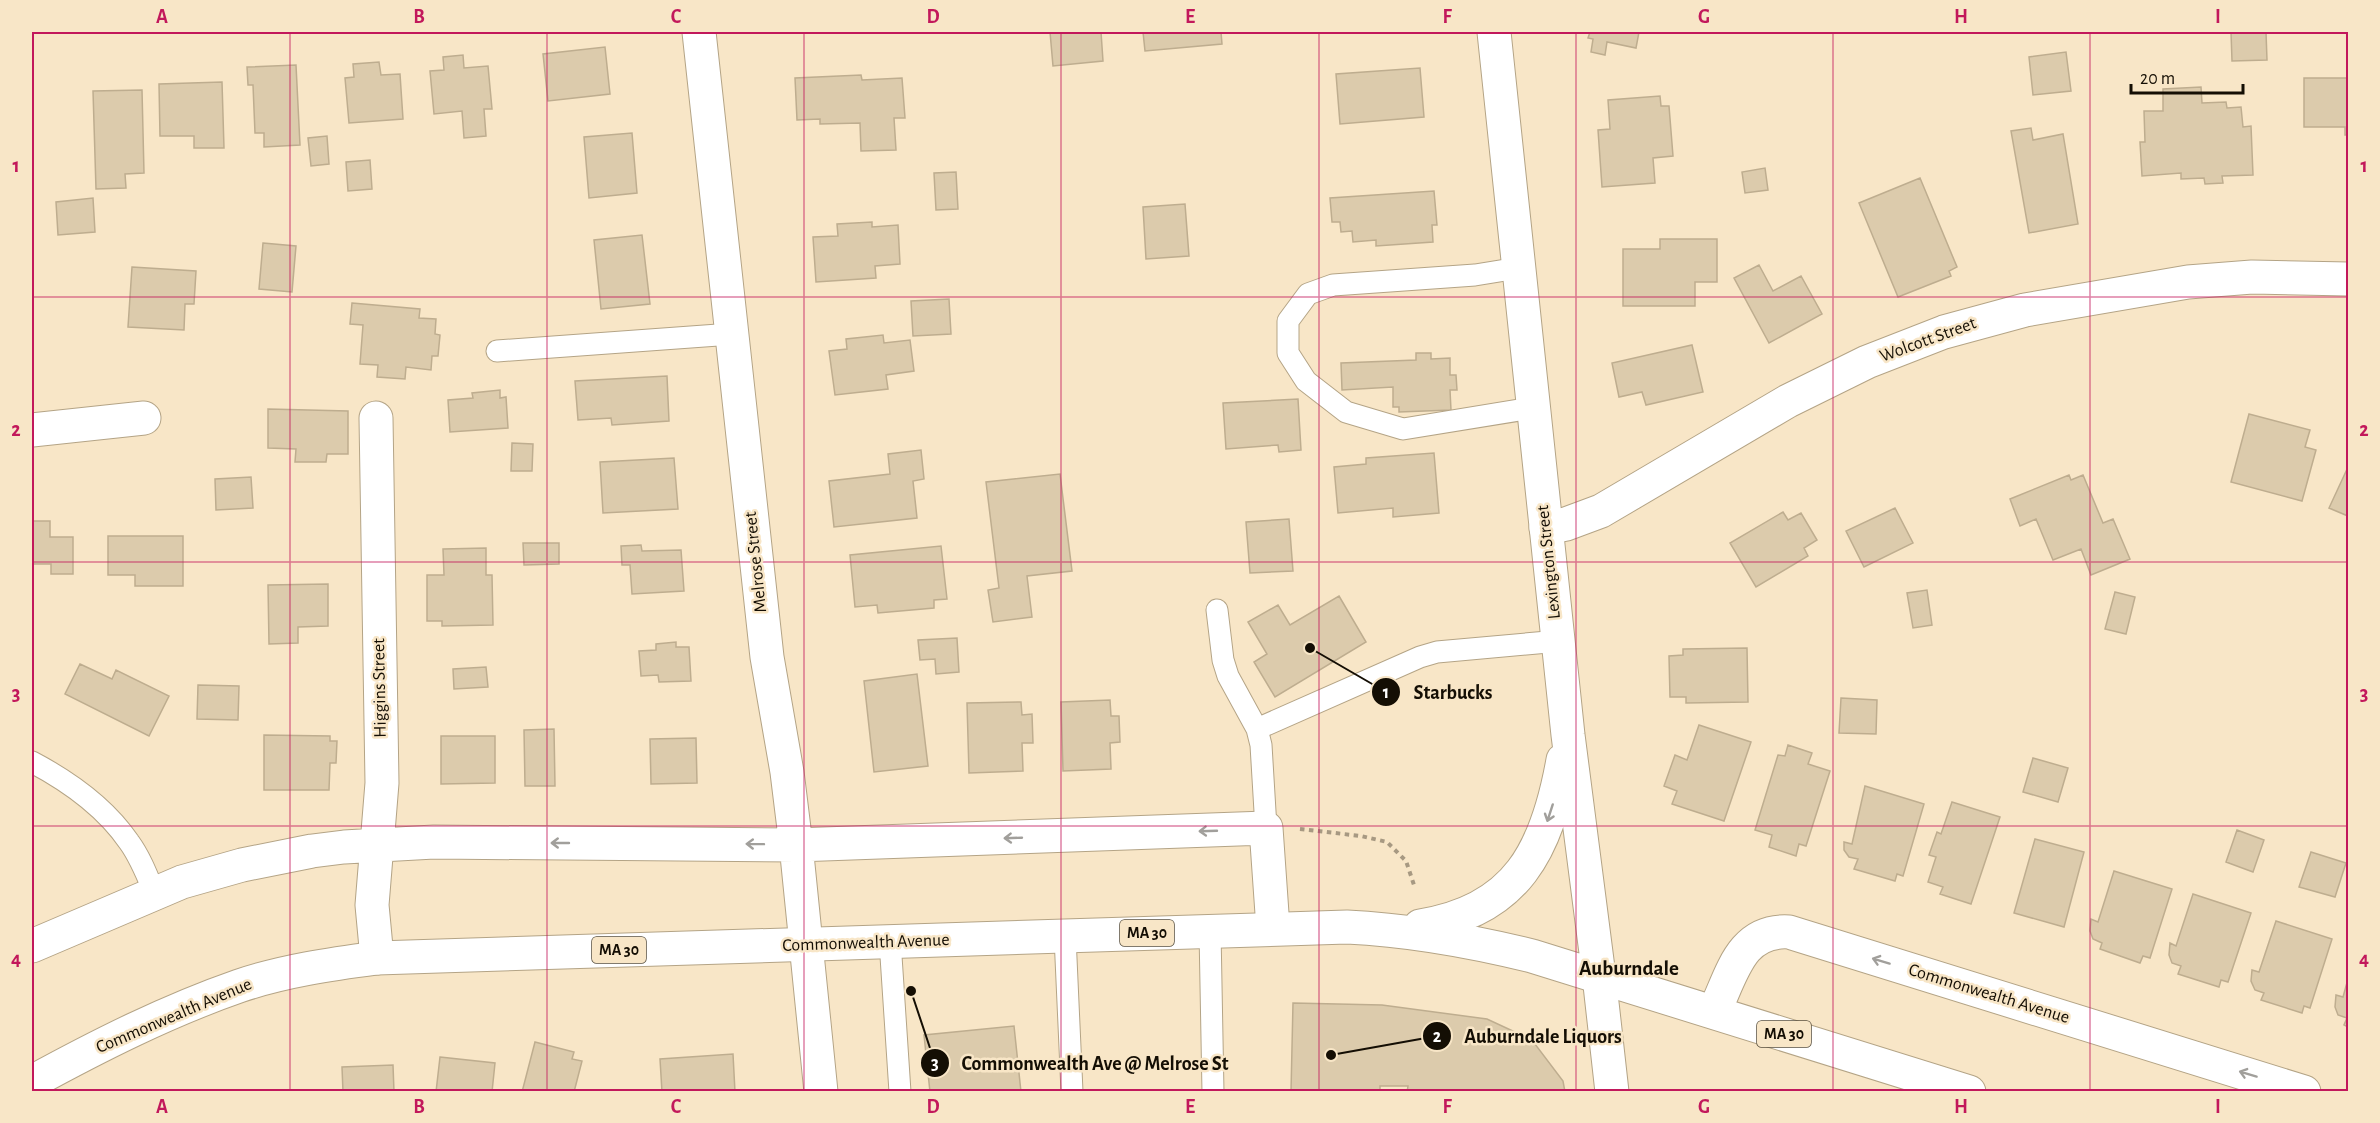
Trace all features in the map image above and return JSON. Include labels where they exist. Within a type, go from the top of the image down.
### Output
[{"type":"street","name":"Melrose Street","points":[[699,32],[766,657],[787,772],[821,1092]]},
{"type":"street","name":"Lexington Street","points":[[1494,32],[1545,528],[1611,1092]]},
{"type":"street","name":"Wolcott Street","points":[[1545,528],[1566,524],[1601,511],[1788,401],[1887,354],[1944,332],[2025,310],[2188,282],[2252,277],[2349,279]]},
{"type":"street","points":[[32,430],[144,418]]},
{"type":"street","name":"Higgins Street","points":[[376,418],[382,783],[375,845],[372,905],[377,958]]},
{"type":"street","points":[[1381,929],[1414,927],[1460,917],[1483,908],[1517,879],[1529,862],[1551,813],[1568,735]]},
{"type":"street","points":[[32,946],[154,892],[191,879],[253,862],[312,851],[434,842],[796,845],[1266,828],[1274,928]]},
{"type":"street","name":"Commonwealth Avenue","points":[[32,1082],[131,1031],[240,985],[312,968],[377,958],[1274,928],[1381,929],[1467,941],[1532,956],[1714,1012],[1908,1083],[1969,1092]]},
{"type":"street","name":"Commonwealth Avenue","points":[[1714,1012],[1746,947],[1767,933],[1789,932],[2304,1092]]},
{"type":"lane","points":[[1518,268],[1475,275],[1332,285],[1308,294],[1288,321],[1288,353],[1306,381],[1346,412],[1403,429],[1533,408]]},
{"type":"lane","points":[[497,351],[732,334]]},
{"type":"lane","points":[[1217,610],[1220,643],[1226,668],[1257,729],[1264,763],[1266,828]]},
{"type":"lane","points":[[1257,729],[1428,654],[1457,649],[1558,641]]},
{"type":"lane","points":[[32,762],[94,803],[115,825],[129,842],[142,864],[154,892]]},
{"type":"lane","points":[[1210,931],[1213,1092]]},
{"type":"lane","points":[[1065,936],[1072,1092]]},
{"type":"lane","points":[[890,941],[900,1092]]},
{"type":"path","points":[[1266,828],[1312,829],[1387,842],[1406,861],[1415,888]]},
{"type":"building","points":[[1050,32],[1101,32],[1103,61],[1053,66]]},
{"type":"building","points":[[1143,32],[1221,32],[1222,44],[1145,51]]},
{"type":"building","points":[[1590,32],[1639,32],[1636,48],[1607,42],[1605,55],[1591,52],[1593,39],[1588,38]]},
{"type":"building","points":[[2231,32],[2266,32],[2267,60],[2232,61]]},
{"type":"building","points":[[605,47],[610,94],[548,101],[543,54]]},
{"type":"building","points":[[2066,52],[2071,91],[2033,95],[2029,57]]},
{"type":"building","points":[[463,55],[464,68],[488,66],[492,109],[484,109],[486,136],[464,138],[462,111],[434,114],[430,71],[444,70],[443,57]]},
{"type":"building","points":[[379,62],[381,75],[400,74],[403,119],[349,123],[345,78],[354,77],[353,64]]},
{"type":"building","points":[[296,65],[300,145],[264,147],[264,133],[255,133],[253,85],[248,85],[247,67]]},
{"type":"building","points":[[1420,68],[1424,117],[1340,124],[1336,74]]},
{"type":"building","points":[[861,75],[862,80],[902,78],[905,118],[894,118],[896,150],[861,151],[860,123],[820,124],[820,119],[797,120],[795,78]]},
{"type":"building","points":[[2304,78],[2348,78],[2348,135],[2345,135],[2345,127],[2304,127]]},
{"type":"building","points":[[222,82],[224,148],[194,148],[194,136],[160,136],[159,84]]},
{"type":"building","points":[[2201,87],[2202,103],[2226,102],[2227,108],[2241,107],[2243,127],[2251,126],[2253,175],[2222,176],[2223,183],[2205,184],[2204,178],[2181,179],[2181,173],[2142,176],[2140,142],[2145,142],[2144,111],[2163,111],[2163,89]]},
{"type":"building","points":[[142,90],[144,173],[125,174],[126,188],[96,189],[93,91]]},
{"type":"building","points":[[1660,96],[1661,106],[1669,106],[1673,156],[1653,158],[1655,183],[1602,187],[1598,130],[1610,129],[1608,100]]},
{"type":"building","points":[[2031,128],[2033,140],[2063,134],[2078,224],[2029,233],[2011,131]]},
{"type":"building","points":[[632,133],[637,193],[589,198],[584,137]]},
{"type":"building","points":[[327,136],[329,164],[311,166],[308,138]]},
{"type":"building","points":[[370,160],[372,189],[348,191],[346,162]]},
{"type":"building","points":[[1765,168],[1768,190],[1745,193],[1742,172]]},
{"type":"building","points":[[956,172],[958,209],[936,210],[934,173]]},
{"type":"building","points":[[1920,178],[1957,267],[1949,271],[1951,276],[1898,297],[1859,203]]},
{"type":"building","points":[[1434,191],[1437,225],[1432,225],[1433,242],[1376,246],[1376,240],[1353,242],[1352,231],[1341,232],[1340,222],[1332,222],[1330,198]]},
{"type":"building","points":[[93,198],[95,232],[58,235],[56,202]]},
{"type":"building","points":[[1185,204],[1189,256],[1146,259],[1143,207]]},
{"type":"building","points":[[872,222],[872,227],[898,225],[900,264],[875,266],[876,278],[816,282],[813,237],[838,236],[837,224]]},
{"type":"building","points":[[642,235],[650,304],[601,309],[594,240]]},
{"type":"building","points":[[1660,239],[1717,239],[1717,282],[1695,282],[1695,306],[1623,306],[1623,249],[1660,249]]},
{"type":"building","points":[[263,243],[296,246],[292,292],[259,289]]},
{"type":"building","points":[[1759,265],[1773,291],[1801,276],[1822,314],[1769,343],[1734,278]]},
{"type":"building","points":[[132,267],[196,271],[194,304],[185,304],[184,330],[128,327]]},
{"type":"building","points":[[949,299],[951,334],[913,336],[911,301]]},
{"type":"building","points":[[352,303],[420,309],[419,318],[436,319],[435,334],[440,335],[438,356],[432,356],[431,370],[406,367],[405,379],[377,377],[378,365],[360,364],[363,325],[350,324]]},
{"type":"building","points":[[883,335],[884,343],[910,340],[914,371],[886,375],[888,389],[835,395],[829,351],[847,349],[846,339]]},
{"type":"building","points":[[1692,345],[1703,392],[1646,405],[1642,392],[1619,397],[1612,363]]},
{"type":"building","points":[[1416,353],[1431,353],[1431,359],[1450,358],[1450,375],[1456,375],[1457,390],[1450,390],[1451,410],[1399,412],[1399,407],[1393,407],[1393,387],[1342,390],[1341,363],[1416,360]]},
{"type":"building","points":[[667,376],[669,421],[612,425],[611,418],[578,420],[575,381]]},
{"type":"building","points":[[500,390],[500,398],[506,397],[508,428],[450,432],[448,400],[473,398],[472,393]]},
{"type":"building","points":[[1298,399],[1301,450],[1279,452],[1278,445],[1226,449],[1223,403]]},
{"type":"building","points":[[268,409],[348,411],[348,454],[327,454],[326,462],[295,462],[296,449],[268,448]]},
{"type":"building","points":[[2249,414],[2310,430],[2305,447],[2316,450],[2302,501],[2231,482]]},
{"type":"building","points":[[512,443],[533,444],[532,471],[511,471]]},
{"type":"building","points":[[921,450],[924,479],[913,481],[917,518],[834,527],[829,481],[890,474],[888,454]]},
{"type":"building","points":[[1434,453],[1439,513],[1393,517],[1393,508],[1338,513],[1334,467],[1366,464],[1366,458]]},
{"type":"building","points":[[674,458],[678,509],[603,513],[600,462]]},
{"type":"building","points":[[2348,467],[2348,516],[2329,508]]},
{"type":"building","points":[[1060,474],[1072,571],[1027,576],[1032,617],[993,622],[988,590],[999,588],[986,482]]},
{"type":"building","points":[[2069,475],[2071,480],[2083,475],[2103,523],[2113,519],[2130,559],[2091,575],[2081,549],[2053,560],[2036,519],[2020,526],[2010,499]]},
{"type":"building","points":[[251,477],[253,508],[216,510],[215,479]]},
{"type":"building","points":[[1895,508],[1913,543],[1864,567],[1846,531]]},
{"type":"building","points":[[1783,512],[1788,520],[1801,513],[1817,540],[1804,548],[1808,556],[1756,587],[1730,543]]},
{"type":"building","points":[[1289,519],[1293,571],[1250,573],[1246,522]]},
{"type":"building","points":[[32,521],[50,521],[50,537],[73,537],[73,574],[51,574],[51,564],[32,564]]},
{"type":"building","points":[[108,536],[183,536],[183,586],[135,586],[135,575],[108,575]]},
{"type":"building","points":[[523,543],[559,543],[559,564],[524,565]]},
{"type":"building","points":[[641,545],[642,551],[681,550],[684,591],[632,594],[630,565],[622,565],[621,546]]},
{"type":"building","points":[[941,546],[947,599],[934,600],[934,608],[878,613],[877,605],[855,607],[850,555]]},
{"type":"building","points":[[486,548],[486,575],[492,575],[493,625],[442,626],[442,621],[427,621],[427,575],[444,575],[443,549]]},
{"type":"building","points":[[328,584],[328,626],[298,627],[298,643],[269,644],[268,585]]},
{"type":"building","points":[[1927,590],[1932,625],[1913,628],[1907,593]]},
{"type":"building","points":[[2115,592],[2135,597],[2126,634],[2105,629]]},
{"type":"building","points":[[1339,596],[1366,642],[1275,697],[1254,662],[1267,654],[1248,622],[1278,605],[1290,625]]},
{"type":"building","points":[[957,638],[959,672],[936,674],[935,659],[920,660],[918,640]]},
{"type":"building","points":[[676,642],[676,647],[689,647],[691,681],[659,682],[658,675],[641,676],[639,651],[656,650],[656,644]]},
{"type":"building","points":[[1747,648],[1748,702],[1686,703],[1686,697],[1670,697],[1669,656],[1683,655],[1683,649]]},
{"type":"building","points":[[80,664],[112,679],[116,670],[169,696],[149,736],[65,694]]},
{"type":"building","points":[[486,667],[488,687],[454,689],[453,669]]},
{"type":"building","points":[[917,674],[928,766],[874,772],[864,681]]},
{"type":"building","points":[[198,685],[239,686],[238,720],[197,719]]},
{"type":"building","points":[[1841,698],[1877,700],[1876,734],[1839,733]]},
{"type":"building","points":[[1110,700],[1111,716],[1119,716],[1120,742],[1110,743],[1111,769],[1063,771],[1061,702]]},
{"type":"building","points":[[1021,702],[1022,715],[1032,714],[1033,743],[1022,743],[1023,771],[969,773],[967,703]]},
{"type":"building","points":[[1699,725],[1751,742],[1724,821],[1672,804],[1677,791],[1664,786],[1675,755],[1687,760]]},
{"type":"building","points":[[554,729],[555,786],[525,786],[524,730]]},
{"type":"building","points":[[264,735],[330,736],[330,741],[337,741],[336,763],[330,763],[329,790],[264,790]]},
{"type":"building","points":[[441,736],[495,736],[495,783],[441,784]]},
{"type":"building","points":[[696,738],[697,783],[651,784],[650,739]]},
{"type":"building","points":[[1788,745],[1812,753],[1808,764],[1830,771],[1806,846],[1799,844],[1796,856],[1769,847],[1772,835],[1755,830],[1778,755],[1785,756]]},
{"type":"building","points":[[2033,758],[2068,768],[2058,802],[2023,792]]},
{"type":"building","points":[[1865,786],[1924,804],[1903,876],[1897,874],[1895,881],[1854,869],[1858,859],[1849,857],[1844,850],[1844,842],[1852,844]]},
{"type":"building","points":[[1952,802],[2000,817],[1971,904],[1940,894],[1943,887],[1928,882],[1936,857],[1929,855],[1937,832],[1941,834]]},
{"type":"building","points":[[2237,830],[2264,840],[2253,872],[2226,862]]},
{"type":"building","points":[[2035,839],[2084,852],[2064,927],[2014,913]]},
{"type":"building","points":[[2311,852],[2346,863],[2335,897],[2299,887]]},
{"type":"building","points":[[2114,871],[2172,889],[2150,958],[2143,956],[2140,963],[2100,949],[2102,943],[2093,939],[2090,931],[2091,919],[2098,922]]},
{"type":"building","points":[[2193,894],[2251,913],[2228,982],[2221,980],[2219,987],[2178,974],[2181,966],[2172,963],[2169,955],[2170,943],[2176,946]]},
{"type":"building","points":[[2276,921],[2332,939],[2310,1008],[2304,1006],[2302,1013],[2261,1000],[2264,993],[2255,990],[2251,981],[2252,970],[2259,972]]},
{"type":"building","points":[[2348,979],[2348,1027],[2344,1025],[2347,1018],[2338,1015],[2335,1007],[2336,995],[2343,997]]},
{"type":"building","points":[[1293,1003],[1382,1005],[1487,1019],[1532,1040],[1563,1081],[1565,1092],[1407,1092],[1408,1086],[1380,1086],[1380,1092],[1291,1092]]},
{"type":"building","points":[[1014,1026],[1021,1092],[930,1092],[924,1035]]},
{"type":"building","points":[[535,1042],[574,1052],[572,1059],[582,1061],[574,1092],[522,1092]]},
{"type":"building","points":[[733,1054],[735,1092],[662,1092],[660,1059]]},
{"type":"building","points":[[440,1057],[495,1063],[492,1092],[436,1092]]},
{"type":"building","points":[[393,1065],[394,1092],[343,1092],[342,1067]]},
{"type":"place","name":"Starbucks","points":[[1310,648]]},
{"type":"place","name":"Commonwealth Ave @ Melrose St","points":[[911,991]]},
{"type":"place","name":"Auburndale Liquors","points":[[1331,1055]]},
{"type":"district","name":"Auburndale","points":[[1629,968]]}]
